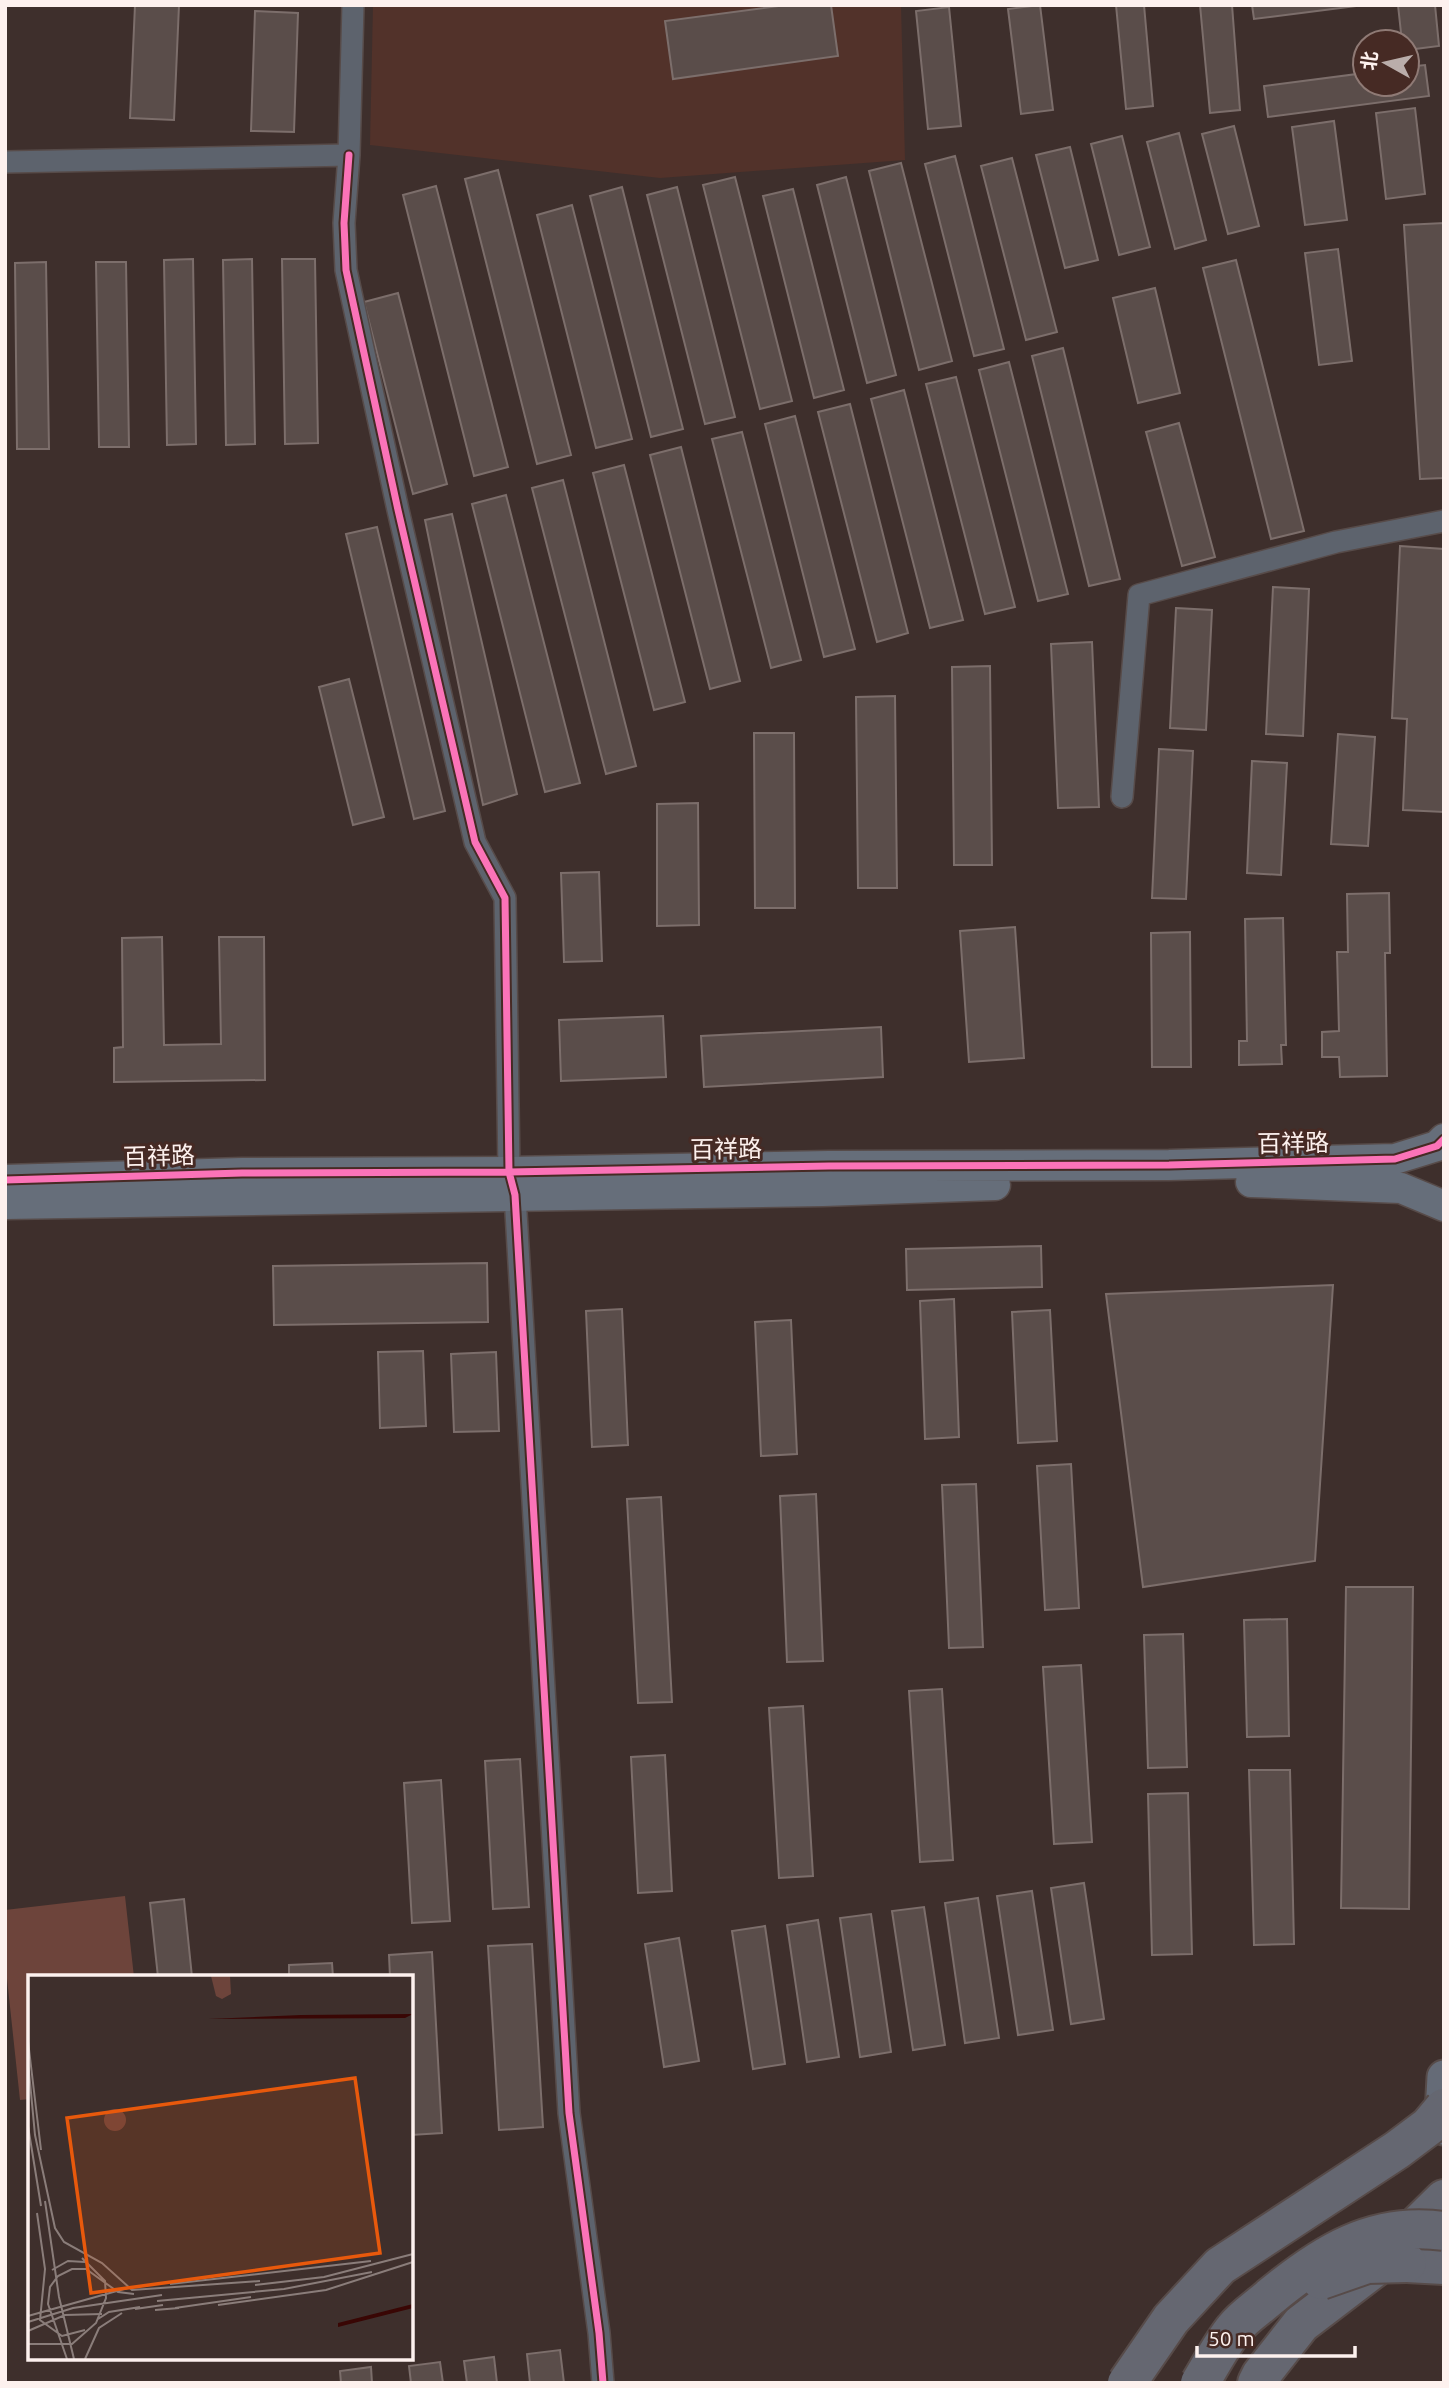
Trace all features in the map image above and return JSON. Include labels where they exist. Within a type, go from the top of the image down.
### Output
[{"type":"highway","points":[[1127,2383],[1171,2319],[1220,2266],[1397,2150],[1429,2126],[1444,2108]]},
{"type":"highway","points":[[1257,2383],[1301,2324],[1373,2269],[1444,2199]]},
{"type":"highway","points":[[1200,2383],[1235,2327],[1297,2274],[1334,2251],[1369,2235],[1405,2230],[1444,2231]]},
{"type":"highway","points":[[1180,2383],[1197,2359],[1274,2300],[1334,2274],[1367,2264],[1444,2265]]},
{"type":"main road","points":[[1444,2077],[1444,2128]]},
{"type":"street","points":[[353,5],[349,155],[344,223],[346,270],[475,842],[505,898],[512,1184],[569,2113],[603,2383]]},
{"type":"street","points":[[5,162],[349,155]]},
{"type":"street","points":[[1122,797],[1139,595],[1336,542],[1444,521]]},
{"type":"street","name":"百祥路","points":[[5,1204],[512,1184],[829,1166],[1170,1165],[1395,1159],[1437,1146],[1444,1139]]},
{"type":"street","name":"百祥路","points":[[5,1180],[242,1173],[512,1184],[823,1191],[1175,1179],[1401,1188],[1444,1206]]},
{"type":"shaded area","points":[[373,5],[901,5],[905,160],[660,178],[370,145]]},
{"type":"shaded area","points":[[125,1896],[134,1975],[28,1975],[28,2099],[20,2100],[5,1960],[5,1910]]},
{"type":"building","points":[[135,5],[179,5],[174,120],[130,118]]},
{"type":"building","points":[[786,5],[831,5],[838,56],[673,79],[665,21]]},
{"type":"building","points":[[1040,5],[1053,110],[1021,114],[1008,9]]},
{"type":"building","points":[[1116,5],[1144,5],[1153,106],[1126,109]]},
{"type":"building","points":[[1200,5],[1232,5],[1240,110],[1210,113]]},
{"type":"building","points":[[1252,5],[1364,5],[1254,19]]},
{"type":"building","points":[[1398,5],[1435,5],[1439,46],[1421,48],[1421,28],[1400,28]]},
{"type":"building","points":[[949,7],[961,126],[928,129],[916,11]]},
{"type":"building","points":[[255,11],[298,13],[294,132],[251,131]]},
{"type":"building","points":[[1421,65],[1425,65],[1429,96],[1421,97]]},
{"type":"building","points":[[1351,75],[1351,98],[1414,98],[1268,117],[1264,86]]},
{"type":"building","points":[[1415,108],[1425,194],[1386,199],[1376,113]]},
{"type":"building","points":[[1334,121],[1347,220],[1305,225],[1292,127]]},
{"type":"building","points":[[1234,126],[1259,226],[1228,234],[1202,134]]},
{"type":"building","points":[[1179,133],[1206,240],[1175,249],[1147,142]]},
{"type":"building","points":[[1122,136],[1150,247],[1119,255],[1091,144]]},
{"type":"building","points":[[1070,147],[1098,260],[1065,268],[1036,155]]},
{"type":"building","points":[[955,156],[1004,349],[974,356],[925,164]]},
{"type":"building","points":[[1012,158],[1057,332],[1026,340],[981,166]]},
{"type":"building","points":[[901,163],[952,361],[919,370],[869,171]]},
{"type":"building","points":[[498,170],[571,455],[537,464],[465,179]]},
{"type":"building","points":[[735,177],[792,401],[760,409],[703,185]]},
{"type":"building","points":[[846,177],[896,375],[867,383],[817,185]]},
{"type":"building","points":[[436,186],[508,467],[474,476],[403,195]]},
{"type":"building","points":[[622,187],[683,429],[651,437],[590,196]]},
{"type":"building","points":[[677,187],[735,417],[705,424],[647,195]]},
{"type":"building","points":[[793,189],[844,390],[814,398],[763,196]]},
{"type":"building","points":[[572,205],[632,439],[596,448],[537,215]]},
{"type":"building","points":[[1444,223],[1444,478],[1420,479],[1404,225]]},
{"type":"building","points":[[1338,249],[1352,361],[1319,365],[1305,253]]},
{"type":"building","points":[[193,259],[196,444],[167,445],[164,260]]},
{"type":"building","points":[[252,259],[255,444],[226,445],[223,260]]},
{"type":"building","points":[[282,259],[315,259],[318,443],[285,444]]},
{"type":"building","points":[[1236,260],[1304,531],[1271,539],[1203,268]]},
{"type":"building","points":[[46,262],[49,449],[17,449],[15,263]]},
{"type":"building","points":[[96,262],[126,262],[129,447],[99,447]]},
{"type":"building","points":[[1155,288],[1180,393],[1138,403],[1113,298]]},
{"type":"building","points":[[398,293],[447,484],[413,494],[364,302]]},
{"type":"building","points":[[1063,348],[1120,579],[1089,586],[1032,356]]},
{"type":"building","points":[[1009,362],[1068,594],[1038,601],[979,370]]},
{"type":"building","points":[[956,377],[1015,607],[985,614],[926,384]]},
{"type":"building","points":[[904,390],[963,620],[930,628],[871,399]]},
{"type":"building","points":[[850,404],[908,633],[877,642],[818,412]]},
{"type":"building","points":[[795,416],[855,649],[824,657],[765,424]]},
{"type":"building","points":[[1179,423],[1215,557],[1182,566],[1146,432]]},
{"type":"building","points":[[742,432],[801,660],[771,668],[712,439]]},
{"type":"building","points":[[681,447],[740,681],[710,689],[650,455]]},
{"type":"building","points":[[624,465],[685,702],[654,710],[593,473]]},
{"type":"building","points":[[563,480],[636,766],[606,774],[532,488]]},
{"type":"building","points":[[506,495],[580,783],[545,792],[472,504]]},
{"type":"building","points":[[452,514],[517,794],[483,805],[425,520]]},
{"type":"building","points":[[377,527],[445,811],[414,819],[346,534]]},
{"type":"building","points":[[1400,546],[1444,549],[1444,812],[1403,810],[1407,719],[1392,718]]},
{"type":"building","points":[[1273,587],[1309,589],[1303,736],[1266,734]]},
{"type":"building","points":[[1176,608],[1212,610],[1206,730],[1170,728]]},
{"type":"building","points":[[1092,642],[1099,807],[1058,808],[1051,644]]},
{"type":"building","points":[[990,666],[992,865],[954,865],[952,667]]},
{"type":"building","points":[[349,679],[384,817],[353,825],[319,687]]},
{"type":"building","points":[[895,696],[897,888],[858,888],[856,697]]},
{"type":"building","points":[[754,733],[794,733],[795,908],[755,908]]},
{"type":"building","points":[[1338,734],[1375,737],[1368,846],[1331,844]]},
{"type":"building","points":[[1159,749],[1193,751],[1186,899],[1152,898]]},
{"type":"building","points":[[1252,761],[1287,763],[1281,875],[1247,873]]},
{"type":"building","points":[[698,803],[699,925],[657,926],[657,804]]},
{"type":"building","points":[[599,872],[602,961],[564,962],[561,873]]},
{"type":"building","points":[[1389,893],[1390,953],[1385,953],[1387,1076],[1340,1077],[1339,1057],[1322,1057],[1322,1032],[1339,1031],[1337,952],[1348,952],[1347,894]]},
{"type":"building","points":[[1283,918],[1286,1045],[1281,1045],[1282,1064],[1239,1065],[1239,1041],[1247,1041],[1245,919]]},
{"type":"building","points":[[1015,927],[1024,1058],[969,1062],[960,931]]},
{"type":"building","points":[[1190,932],[1191,1067],[1152,1067],[1151,933]]},
{"type":"building","points":[[162,937],[164,1045],[221,1044],[219,937],[264,937],[265,1080],[114,1082],[114,1048],[123,1047],[122,938]]},
{"type":"building","points":[[663,1016],[666,1077],[561,1081],[559,1020]]},
{"type":"building","points":[[881,1027],[883,1077],[704,1087],[701,1036]]},
{"type":"building","points":[[1041,1246],[1042,1287],[907,1290],[906,1249]]},
{"type":"building","points":[[487,1263],[488,1322],[274,1325],[273,1266]]},
{"type":"building","points":[[1333,1285],[1315,1561],[1143,1587],[1106,1294]]},
{"type":"building","points":[[954,1299],[959,1437],[925,1439],[920,1301]]},
{"type":"building","points":[[622,1309],[628,1445],[592,1447],[586,1311]]},
{"type":"building","points":[[1050,1310],[1057,1441],[1018,1443],[1012,1312]]},
{"type":"building","points":[[791,1320],[797,1454],[761,1456],[755,1322]]},
{"type":"building","points":[[423,1351],[426,1426],[380,1428],[378,1352]]},
{"type":"building","points":[[496,1352],[499,1431],[454,1432],[451,1354]]},
{"type":"building","points":[[1071,1464],[1079,1608],[1045,1610],[1037,1466]]},
{"type":"building","points":[[976,1484],[983,1647],[949,1648],[942,1485]]},
{"type":"building","points":[[816,1494],[823,1661],[787,1662],[780,1496]]},
{"type":"building","points":[[661,1497],[672,1702],[638,1703],[627,1499]]},
{"type":"building","points":[[1346,1587],[1413,1587],[1409,1909],[1341,1908]]},
{"type":"building","points":[[1287,1619],[1289,1736],[1247,1737],[1244,1620]]},
{"type":"building","points":[[1183,1634],[1187,1767],[1148,1768],[1144,1635]]},
{"type":"building","points":[[1081,1665],[1092,1842],[1054,1844],[1043,1667]]},
{"type":"building","points":[[942,1689],[953,1860],[920,1862],[909,1691]]},
{"type":"building","points":[[803,1706],[813,1876],[779,1878],[769,1708]]},
{"type":"building","points":[[665,1755],[672,1891],[638,1893],[631,1757]]},
{"type":"building","points":[[520,1759],[529,1907],[493,1909],[485,1761]]},
{"type":"building","points":[[1249,1770],[1290,1770],[1294,1944],[1254,1945]]},
{"type":"building","points":[[441,1780],[450,1921],[412,1923],[404,1783]]},
{"type":"building","points":[[1188,1793],[1192,1954],[1152,1955],[1148,1794]]},
{"type":"building","points":[[1084,1883],[1104,2019],[1071,2024],[1051,1888]]},
{"type":"building","points":[[1032,1891],[1053,2030],[1018,2035],[997,1896]]},
{"type":"building","points":[[978,1898],[999,2038],[965,2043],[945,1903]]},
{"type":"building","points":[[184,1899],[192,1975],[158,1975],[150,1903]]},
{"type":"building","points":[[924,1907],[945,2045],[913,2050],[892,1911]]},
{"type":"building","points":[[871,1914],[891,2052],[860,2057],[840,1918]]},
{"type":"building","points":[[818,1920],[839,2057],[807,2062],[787,1925]]},
{"type":"building","points":[[765,1926],[785,2064],[753,2069],[732,1931]]},
{"type":"building","points":[[679,1938],[699,2061],[664,2067],[645,1944]]},
{"type":"building","points":[[532,1944],[543,2127],[499,2130],[488,1946]]},
{"type":"building","points":[[432,1952],[442,2133],[413,2135],[413,1975],[390,1975],[389,1955]]},
{"type":"building","points":[[332,1963],[333,1975],[289,1975],[289,1965]]},
{"type":"building","points":[[560,2350],[564,2383],[530,2383],[527,2354]]},
{"type":"building","points":[[494,2357],[497,2383],[467,2383],[464,2361]]},
{"type":"building","points":[[440,2362],[443,2383],[411,2383],[409,2366]]},
{"type":"building","points":[[371,2367],[372,2383],[341,2383],[340,2371]]},
{"type":"cycle path","points":[[349,155],[344,223],[346,270],[475,842],[505,898],[509,1172],[515,1195],[569,2113],[599,2333],[603,2383]]},
{"type":"cycle path","points":[[5,1180],[242,1173],[1169,1165],[1395,1159],[1437,1146],[1444,1139]]}]
